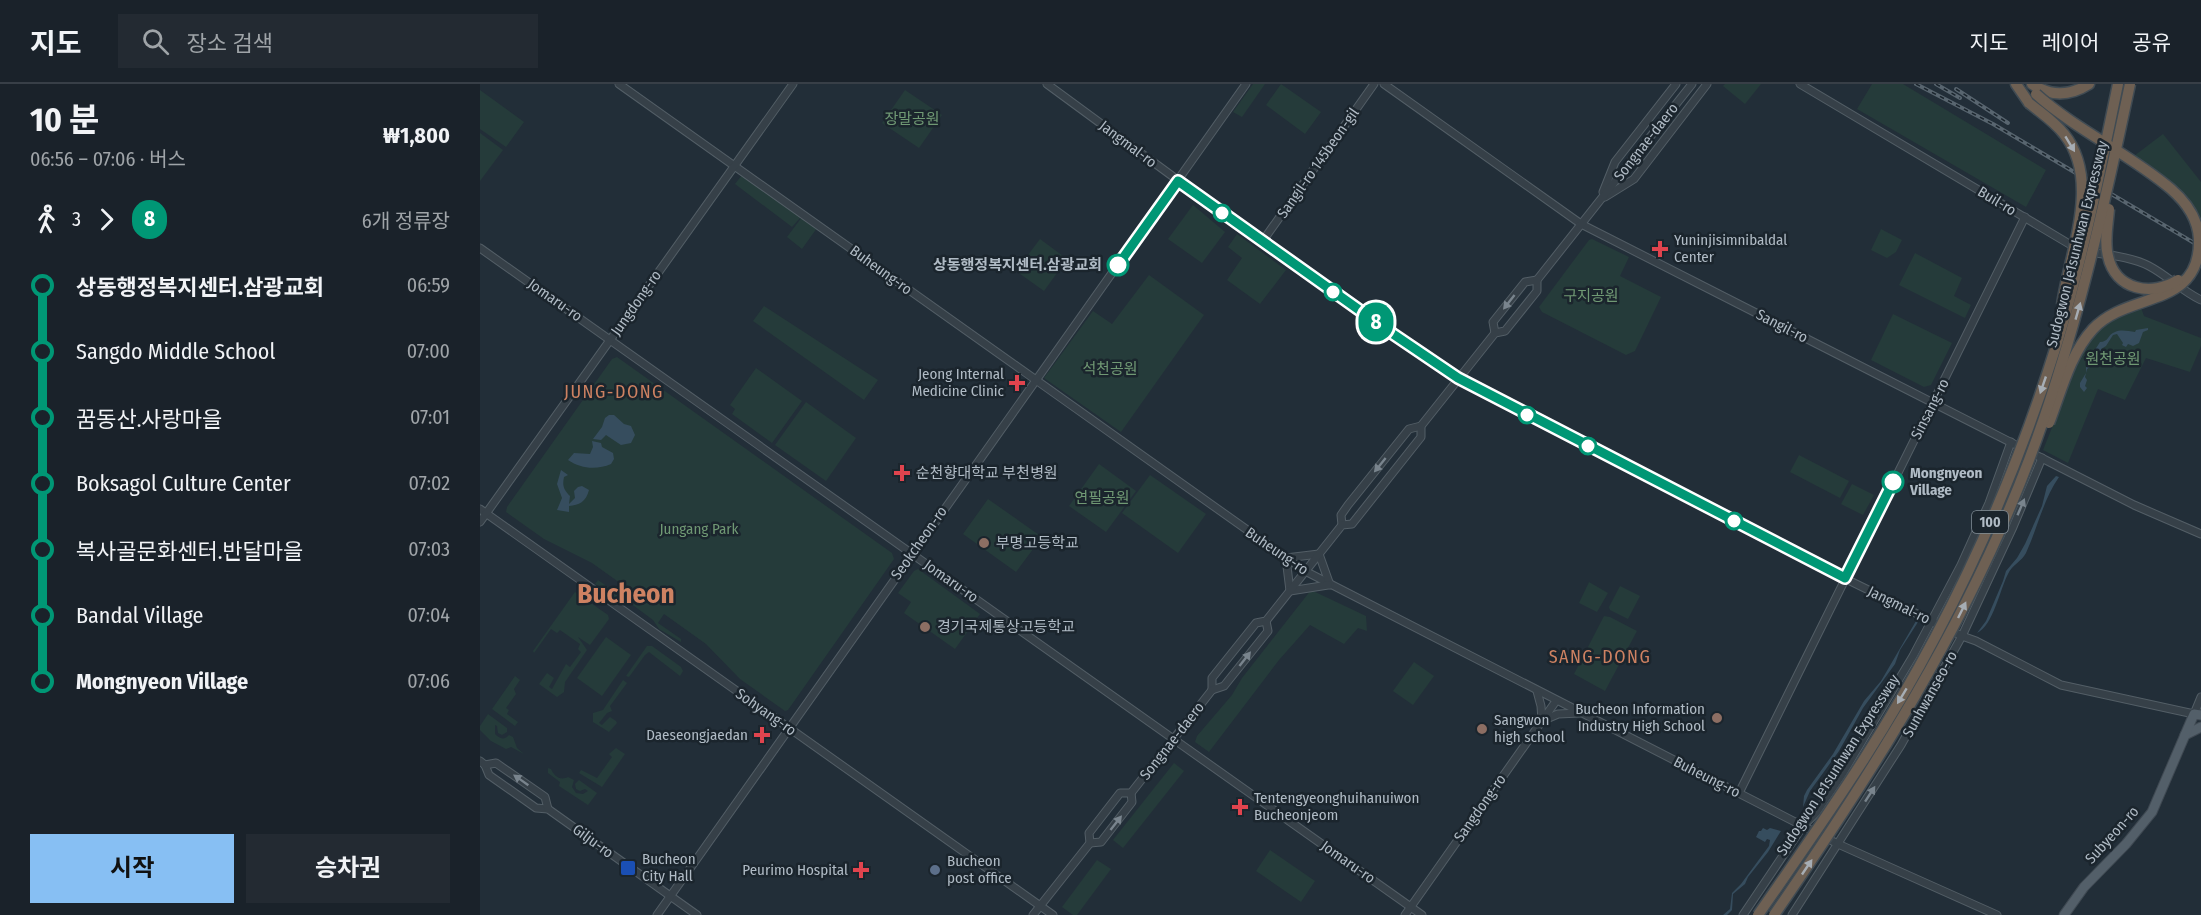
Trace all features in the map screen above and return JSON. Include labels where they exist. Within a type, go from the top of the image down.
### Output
[{"type":"highway","points":[[2018,84],[2171,189],[2182,200],[2193,217],[2199,246],[2193,271],[2177,289],[2165,296],[2117,311],[2092,330],[2078,351],[2049,423],[2029,460]]},
{"type":"highway","points":[[2026,84],[2063,132],[2078,157],[2081,173],[2082,188],[2077,237],[2064,286],[2057,343]]},
{"type":"highway","points":[[2034,93],[2064,93],[2080,90],[2089,84]]},
{"type":"highway","name":"Sudogwon Je1sunhwan Expressway","points":[[1758,915],[1864,759],[1911,679],[1983,540],[2028,429],[2057,343],[2086,238],[2118,84]]},
{"type":"highway","name":"Sudogwon Je1sunhwan Expressway","points":[[1776,915],[1876,763],[1922,685],[1958,619],[1993,545],[2029,460],[2080,304],[2130,84]]},
{"type":"highway","points":[[2034,93],[2179,203],[2192,227],[2194,249],[2188,267],[2178,280],[2170,285],[2146,291],[2122,281],[2114,272],[2108,258],[2106,243],[2112,171]]},
{"type":"highway","points":[[1752,915],[1776,889]]},
{"type":"main road","name":"Subyeon-ro","points":[[2064,915],[2084,887],[2126,844],[2152,812],[2185,735],[2197,715]]},
{"type":"main road","points":[[2185,735],[2201,727]]},
{"type":"street","name":"Buheung-ro","points":[[619,84],[1305,572],[1838,844],[1997,915]]},
{"type":"street","name":"Jungdong-ro","points":[[480,522],[483,511],[793,84]]},
{"type":"street","name":"Jangmal-ro","points":[[1047,84],[1262,242],[1458,378],[1845,578],[2061,685],[2197,715]]},
{"type":"street","name":"Seokcheon-ro","points":[[657,915],[1246,84]]},
{"type":"street","name":"Sangil-ro 145beon-gil","points":[[1262,242],[1374,84]]},
{"type":"street","name":"Sangil-ro","points":[[1384,84],[1581,224],[2134,505],[2201,534]]},
{"type":"street","name":"Songnae-daero","points":[[1600,200],[1615,162],[1676,84]]},
{"type":"street","name":"Songnae-daero","points":[[1212,690],[1212,678],[1256,623],[1266,621],[1290,591],[1342,525],[1341,515],[1355,497],[1409,429],[1420,426],[1495,333],[1505,331],[1537,291],[1537,280],[1692,84]]},
{"type":"street","name":"Songnae-daero","points":[[1600,200],[1634,179],[1707,84]]},
{"type":"street","name":"Buil-ro","points":[[1800,84],[2025,217],[2061,241],[2080,250],[2147,265],[2201,300]]},
{"type":"street","name":"Sinsang-ro","points":[[1739,793],[2025,217]]},
{"type":"street","name":"Jomaru-ro","points":[[480,248],[1422,915]]},
{"type":"street","name":"Songnae-daero","points":[[1495,333],[1493,322],[1518,290],[1525,282],[1537,280]]},
{"type":"street","name":"Songnae-daero","points":[[1342,525],[1352,524],[1421,437],[1420,426]]},
{"type":"street","points":[[1743,915],[1803,826],[1816,813],[1848,765],[1933,621],[1989,503],[2010,442]]},
{"type":"street","name":"Sunhwanseo-ro","points":[[1792,915],[1902,745],[1962,636],[2042,458]]},
{"type":"street","name":"Sohyang-ro","points":[[483,511],[1053,915]]},
{"type":"street","points":[[1319,554],[1329,585],[1290,591],[1286,558],[1319,554]]},
{"type":"street","name":"Songnae-daero","points":[[1090,843],[1101,842],[1132,802],[1131,793],[1212,690],[1224,686],[1268,632],[1266,621]]},
{"type":"street","points":[[1537,691],[1542,722],[1558,714],[1581,713]]},
{"type":"street","points":[[2197,715],[2201,698]]},
{"type":"street","name":"Sangdong-ro","points":[[1405,915],[1556,701]]},
{"type":"street","name":"Gilju-ro","points":[[548,809],[545,797],[499,764],[483,763],[489,775],[536,808],[548,809],[697,915]]},
{"type":"street","name":"Songnae-daero","points":[[1033,915],[1090,843],[1089,833],[1120,794],[1131,793]]},
{"type":"green space","points":[[1253,84],[1265,84],[1242,117],[1233,112]]},
{"type":"green space","points":[[1281,84],[1321,112],[1305,134],[1266,105]]},
{"type":"green space","points":[[1725,84],[1761,84],[1745,104],[1723,86]]},
{"type":"green space","points":[[1872,84],[1903,84],[2046,170],[2026,207],[1857,109]]},
{"type":"green space","points":[[480,90],[524,122],[506,147],[480,129]]},
{"type":"green space","name":"장말공원","points":[[905,90],[942,115],[919,148],[882,123]]},
{"type":"green space","points":[[480,133],[503,150],[480,181]]},
{"type":"green space","points":[[2163,134],[2201,182],[2201,223],[2134,156]]},
{"type":"green space","points":[[742,175],[801,217],[792,227],[735,184]]},
{"type":"green space","points":[[1193,205],[1225,232],[1202,263],[1168,239]]},
{"type":"green space","points":[[802,217],[817,228],[802,249],[787,237]]},
{"type":"green space","points":[[1881,229],[1902,240],[1896,252],[1887,258],[1871,250]]},
{"type":"green space","points":[[1237,234],[1286,270],[1260,304],[1227,280],[1242,258],[1228,247]]},
{"type":"green space","points":[[1040,239],[1067,259],[1044,291],[1016,271]]},
{"type":"green space","name":"구지공원","points":[[1592,239],[1629,257],[1620,276],[1661,297],[1635,351],[1626,355],[1542,312],[1539,307]]},
{"type":"green space","points":[[1915,253],[1962,278],[1954,296],[1971,305],[1965,318],[1899,285]]},
{"type":"green space","name":"석천공원","points":[[1149,275],[1204,315],[1121,432],[1044,378],[1093,311],[1112,324]]},
{"type":"green space","name":"원천공원","points":[[2140,305],[2144,316],[2201,338],[2201,346],[2190,372],[2146,358],[2125,400],[2098,389],[2068,463],[2043,450],[2083,350],[2089,341],[2108,323]]},
{"type":"green space","points":[[764,306],[878,380],[864,400],[753,321]]},
{"type":"green space","points":[[1893,314],[1952,343],[1931,385],[1924,387],[1871,360]]},
{"type":"green space","name":"Jungang Park","points":[[617,357],[892,553],[894,559],[788,710],[785,711],[740,679],[706,644],[664,614],[658,623],[681,639],[681,642],[659,629],[653,620],[626,600],[616,598],[595,584],[598,580],[621,596],[627,588],[592,563],[544,539],[506,512],[507,507],[612,359]]},
{"type":"green space","points":[[756,368],[802,401],[772,443],[732,414],[735,409],[730,405]]},
{"type":"green space","points":[[806,402],[856,438],[826,481],[775,445]]},
{"type":"green space","points":[[1799,455],[1849,481],[1840,498],[1790,472]]},
{"type":"green space","name":"연필공원","points":[[1099,464],[1136,491],[1106,532],[1069,506]]},
{"type":"green space","points":[[1150,475],[1206,514],[1178,553],[1122,513]]},
{"type":"green space","points":[[1852,484],[1874,495],[1863,515],[1841,504]]},
{"type":"green space","points":[[988,499],[1042,537],[1016,572],[963,534]]},
{"type":"green space","points":[[918,569],[980,614],[955,649],[904,613],[911,602],[898,593]]},
{"type":"green space","points":[[1589,582],[1608,593],[1597,612],[1579,603]]},
{"type":"green space","points":[[1620,586],[1640,596],[1628,619],[1610,610],[1609,607]]},
{"type":"green space","points":[[1311,590],[1366,616],[1367,631],[1358,628],[1344,644],[1310,625],[1279,660],[1209,752],[1195,742],[1197,736],[1232,695],[1242,678]]},
{"type":"green space","points":[[575,592],[608,615],[609,619],[590,645],[578,637],[587,650],[565,682],[564,692],[557,697],[539,684],[547,673],[554,678],[549,687],[552,689],[566,664],[570,667],[581,652],[578,649],[580,644],[560,630],[557,633],[551,629],[534,653],[533,651]]},
{"type":"green space","points":[[1604,616],[1637,631],[1605,691],[1574,674]]},
{"type":"green space","points":[[606,637],[631,655],[602,696],[577,678]]},
{"type":"green space","points":[[647,646],[652,646],[681,667],[683,671],[680,676],[649,652],[629,677],[626,676]]},
{"type":"green space","points":[[1414,662],[1434,676],[1413,705],[1393,691]]},
{"type":"green space","points":[[515,676],[520,680],[514,689],[516,694],[506,708],[509,710],[507,714],[518,722],[515,726],[492,709]]},
{"type":"green space","points":[[623,680],[627,683],[610,706],[612,711],[607,713],[599,723],[602,725],[610,717],[616,721],[617,723],[609,732],[593,722],[593,713],[603,710]]},
{"type":"green space","points":[[488,714],[507,728],[507,732],[502,735],[498,733],[495,725],[495,734],[502,738],[509,735],[513,737],[517,748],[524,754],[511,747],[506,749],[491,741],[480,730]]},
{"type":"green space","points":[[616,748],[625,754],[602,787],[579,773],[581,770],[597,778],[612,757],[609,754]]},
{"type":"green space","points":[[1174,763],[1184,771],[1123,848],[1113,840]]},
{"type":"green space","points":[[548,768],[558,777],[568,777],[574,780],[572,787],[576,793],[583,794],[588,791],[576,789],[575,784],[579,780],[597,793],[588,805],[559,786],[560,782],[548,773]]},
{"type":"green space","points":[[1270,850],[1315,881],[1301,902],[1256,871]]},
{"type":"green space","points":[[1097,860],[1111,869],[1077,915],[1073,915],[1062,907]]},
{"type":"water","points":[[2148,328],[2143,332],[2139,343],[2133,346],[2122,345],[2117,334],[2113,335],[2106,346],[2101,349],[2102,351],[2095,354],[2095,364],[2087,369],[2086,373],[2086,367],[2093,363],[2093,353],[2100,342],[2105,341],[2112,333],[2125,330],[2135,332]]},
{"type":"water","points":[[2086,373],[2085,386],[2087,388],[2084,392],[2080,383]]},
{"type":"water","points":[[609,415],[614,415],[624,424],[631,426],[635,435],[631,443],[621,445],[606,435],[601,440],[593,439]]},
{"type":"water","points":[[592,441],[601,443],[602,447],[613,453],[614,459],[611,464],[589,468],[568,460],[574,453],[590,454],[593,447]]},
{"type":"water","points":[[561,470],[568,475],[564,477],[563,483],[570,496],[569,504],[575,498],[574,491],[578,487],[582,486],[589,490],[582,502],[569,506],[569,512],[557,510],[562,498],[557,484]]},
{"type":"water","points":[[2056,476],[2059,477],[2045,504],[2026,553],[2010,571],[1992,615],[1983,629],[1977,633],[1986,621],[2006,571],[2025,544],[2042,506],[2047,486]]},
{"type":"water","points":[[1916,621],[1918,622],[1900,650],[1895,664],[1863,708],[1839,751],[1810,791],[1803,807],[1807,790],[1833,754],[1864,701],[1881,681]]},
{"type":"water","points":[[1763,828],[1781,831],[1745,884],[1733,894],[1732,910],[1727,915],[1723,915],[1730,909],[1732,893],[1769,846],[1770,840],[1767,839],[1765,842],[1756,837]]},
{"type":"railway","points":[[1916,84],[1993,124],[2201,247]]},
{"type":"railway","points":[[1936,84],[1960,98]]},
{"type":"railway","points":[[1956,89],[2008,123]]},
{"type":"bus line","name":"8","points":[[1118,265],[1178,181],[1440,368],[1492,398],[1845,578],[1893,482]]},
{"type":"place","name":"Yuninjisimnibaldal Center","points":[[1660,249]]},
{"type":"place","name":"상동행정복지센터.삼광교회","points":[[1118,265]]},
{"type":"place","name":"Jeong Internal Medicine Clinic","points":[[1017,383]]},
{"type":"place","name":"순천향대학교 부천병원","points":[[902,473]]},
{"type":"place","name":"Mongnyeon Village","points":[[1893,482]]},
{"type":"place","name":"부명고등학교","points":[[984,543]]},
{"type":"place","name":"경기국제통상고등학교","points":[[925,627]]},
{"type":"place","name":"Bucheon Information Industry High School","points":[[1717,718]]},
{"type":"place","name":"Sangwon high school","points":[[1482,729]]},
{"type":"place","name":"Daeseongjaedan","points":[[762,735]]},
{"type":"place","name":"Tentengyeonghuihanuiwon Bucheonjeom","points":[[1240,807]]},
{"type":"place","name":"Bucheon City Hall","points":[[628,868]]},
{"type":"place","name":"Peurimo Hospital","points":[[861,870]]},
{"type":"place","name":"Bucheon post office","points":[[935,870]]},
{"type":"district","name":"JUNG-DONG","points":[[614,392]]},
{"type":"district","name":"Bucheon","points":[[626,594]]},
{"type":"district","name":"SANG-DONG","points":[[1600,657]]}]
